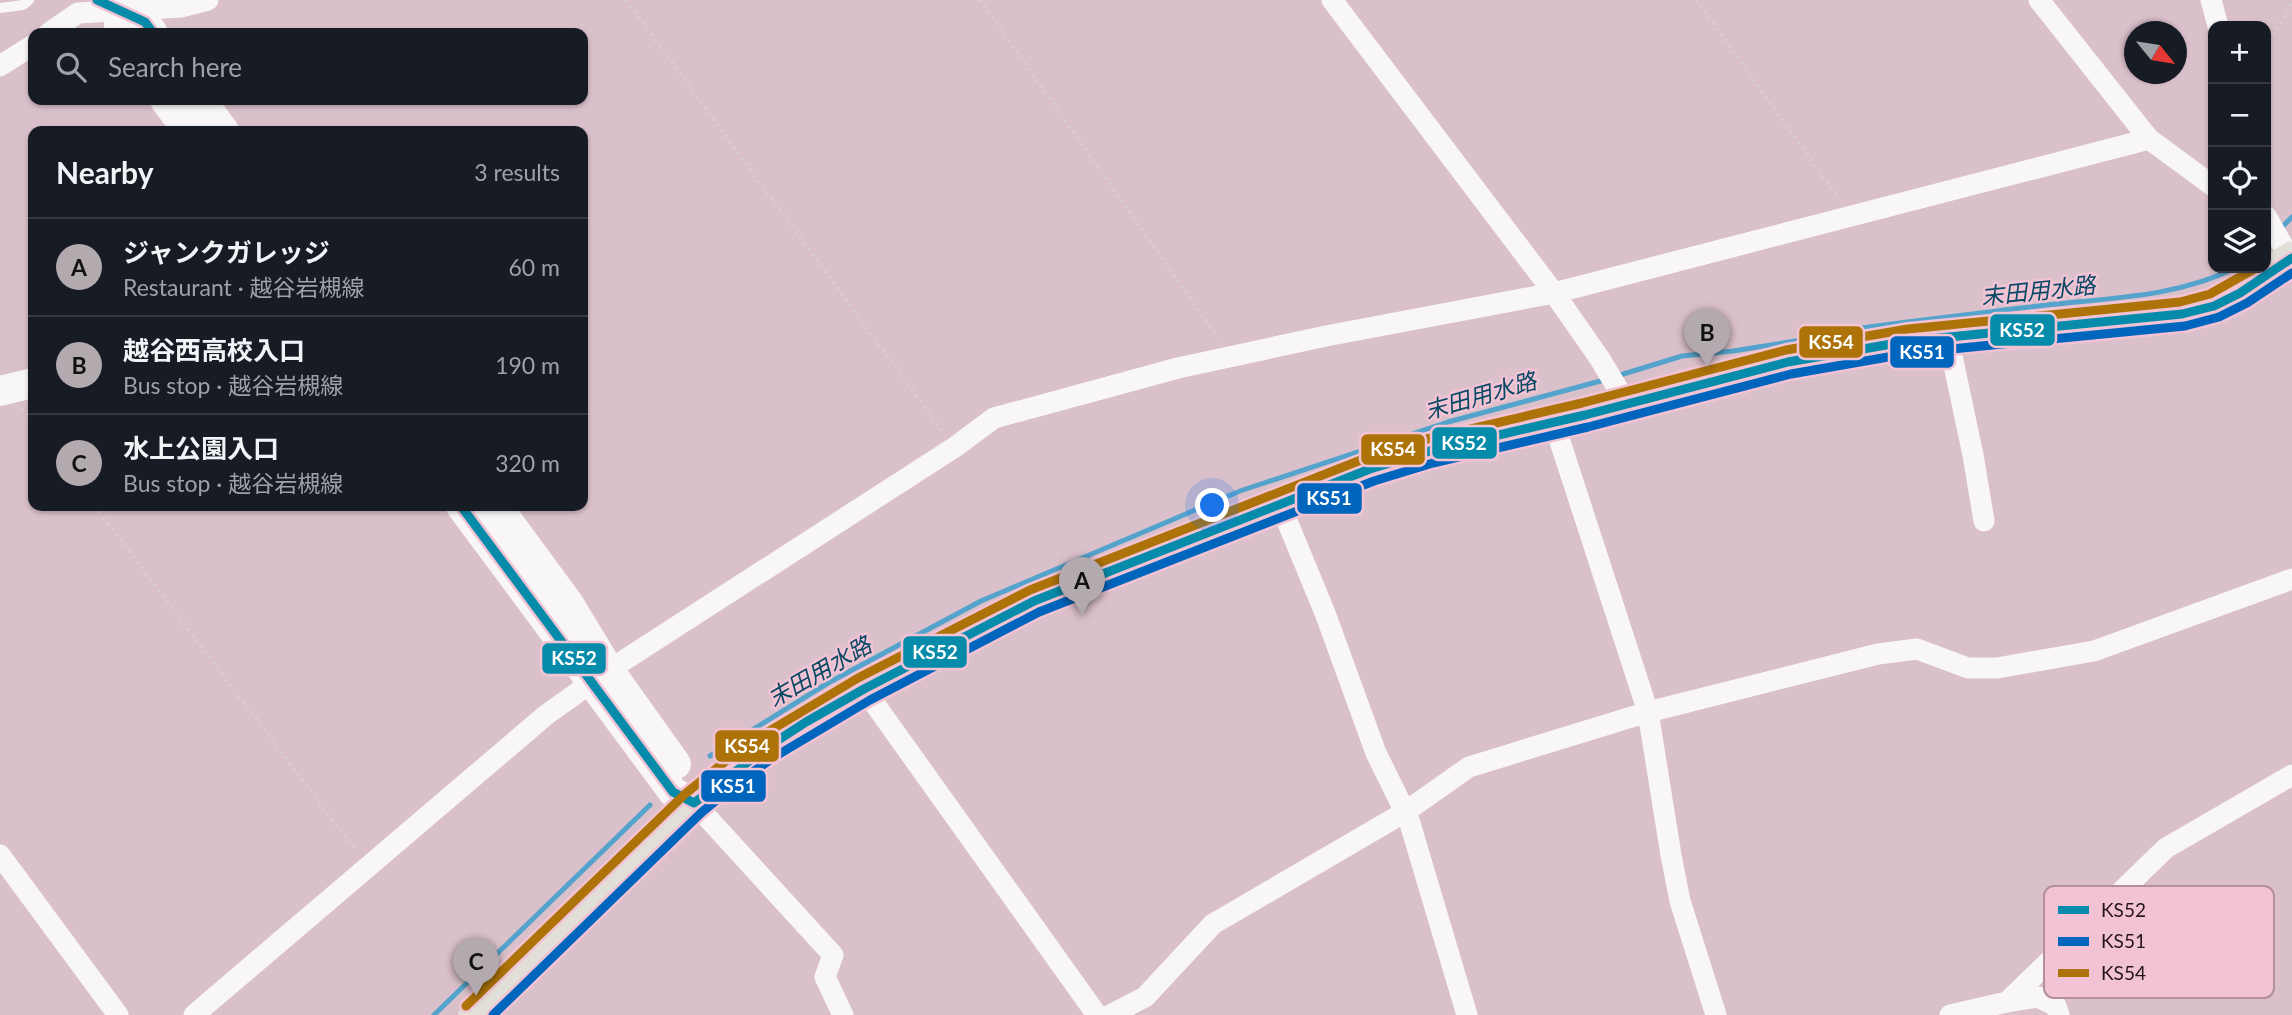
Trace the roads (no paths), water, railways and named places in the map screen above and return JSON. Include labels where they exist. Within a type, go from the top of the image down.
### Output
[{"type":"main road","points":[[475,1015],[694,803],[769,746],[864,689],[1034,601],[1370,469],[1554,423],[1616,386],[1887,345],[2182,314],[2214,306],[2240,293],[2278,239]]},
{"type":"street","points":[[56,28],[78,13],[181,7],[208,0]]},
{"type":"street","points":[[1332,0],[1554,293],[1616,386]]},
{"type":"street","points":[[2039,0],[2149,139],[2208,182]]},
{"type":"street","points":[[2211,0],[2217,21]]},
{"type":"street","points":[[114,11],[145,22],[149,28]]},
{"type":"street","points":[[0,66],[28,48]]},
{"type":"street","points":[[169,105],[184,126]]},
{"type":"street","points":[[205,105],[220,126]]},
{"type":"street","points":[[194,1015],[546,715],[600,677],[955,447],[994,418],[1178,368],[1326,336],[1554,293],[2149,139]]},
{"type":"street","points":[[1948,337],[1984,521]]},
{"type":"street","points":[[0,391],[28,384]]},
{"type":"street","points":[[1554,423],[1648,712],[1680,901],[1716,1015]]},
{"type":"street","points":[[1280,504],[1325,613],[1376,753],[1405,812],[1466,1015]]},
{"type":"street","points":[[465,511],[687,779],[694,803],[833,955],[825,978],[844,1015]]},
{"type":"street","points":[[500,511],[569,604],[600,677]]},
{"type":"street","points":[[1110,1015],[1145,998],[1213,924],[1405,812],[1469,767],[1648,712],[1878,654],[1917,649],[1968,668],[1997,668],[2094,652],[2292,579]]},
{"type":"street","points":[[864,689],[1097,1015]]},
{"type":"street","points":[[2127,886],[2166,848],[2292,775]]},
{"type":"street","points":[[0,855],[118,1015]]},
{"type":"street","points":[[2007,1002],[2044,966]]},
{"type":"street","points":[[1950,1015],[2038,997],[2056,1006],[2059,1015]]},
{"type":"lane","points":[[0,8],[23,5],[29,0]]},
{"type":"waterway","name":"末田用水路","points":[[2279,230],[2292,217]]},
{"type":"waterway","name":"末田用水路","points":[[1617,376],[1682,356],[1733,351],[1820,337],[1825,333],[2143,295],[2190,285],[2224,273]]},
{"type":"waterway","name":"末田用水路","points":[[710,756],[828,683],[981,601],[1240,491],[1448,422],[1608,379]]},
{"type":"waterway","name":"末田用水路","points":[[434,1015],[650,805]]},
{"type":"place","name":"越谷西高校入口","points":[[1707,367]]},
{"type":"place","name":"ジャンクガレッジ","points":[[1082,615]]},
{"type":"place","name":"水上公園入口","points":[[476,996]]}]
